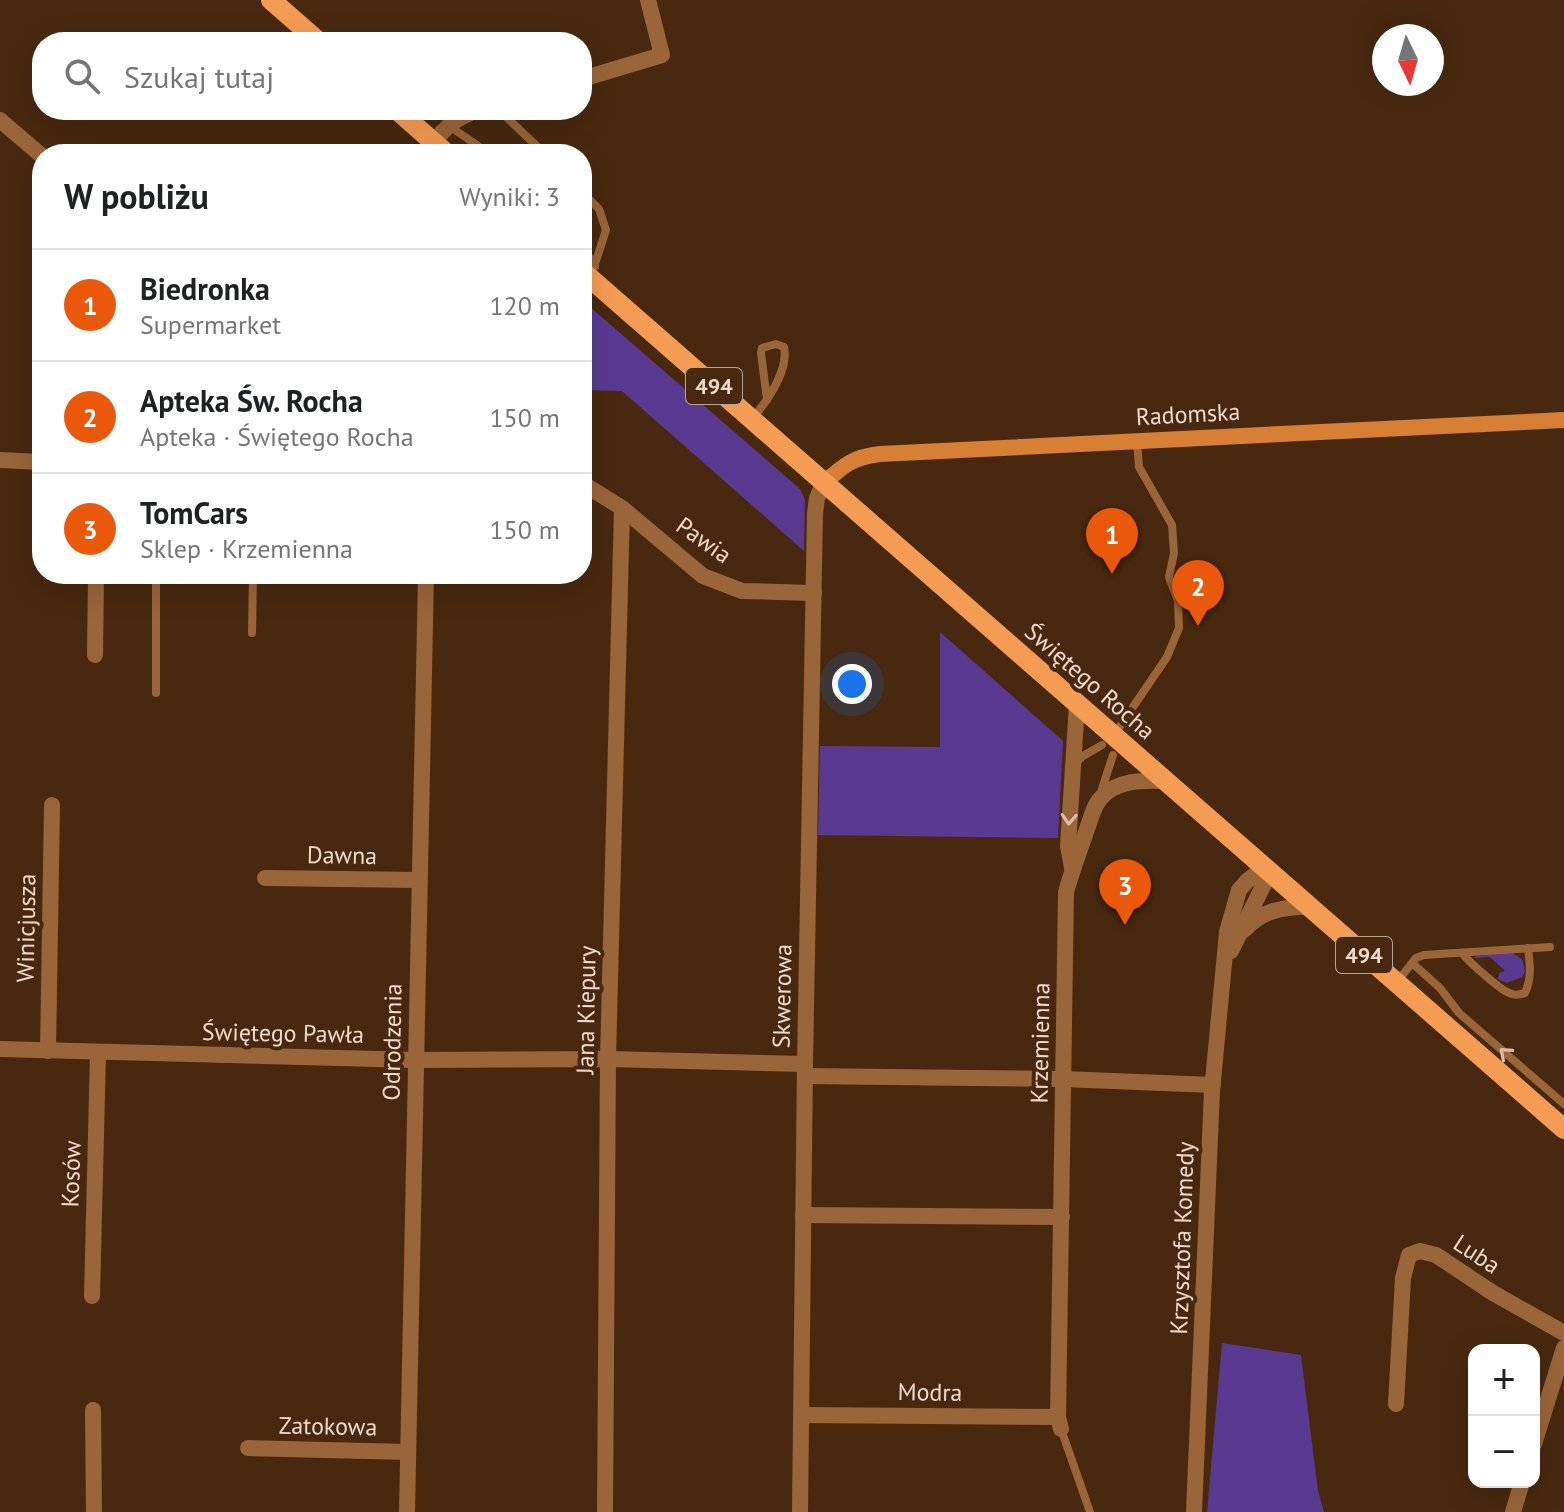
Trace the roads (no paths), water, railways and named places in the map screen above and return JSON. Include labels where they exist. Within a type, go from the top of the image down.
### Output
[{"type":"main road","points":[[271,0],[308,32]]},
{"type":"main road","points":[[407,120],[432,144]]},
{"type":"main road","name":"Świętego Rocha","points":[[592,274],[604,290],[1077,704],[1110,746],[1165,781],[1564,1129]]},
{"type":"street","points":[[592,76],[662,55],[648,0]]},
{"type":"street","points":[[0,120],[32,147]]},
{"type":"street","points":[[441,144],[449,126],[458,120]]},
{"type":"street","name":"Radomska","points":[[824,483],[848,462],[863,456],[1564,420]]},
{"type":"street","points":[[0,460],[32,462]]},
{"type":"street","name":"Skwerowa","points":[[800,1512],[815,513],[824,483]]},
{"type":"street","name":"Pawia","points":[[592,489],[622,508],[703,576],[742,591],[814,593]]},
{"type":"street","name":"Jana Kiepury","points":[[605,1512],[608,1059],[622,508]]},
{"type":"street","points":[[95,655],[96,584]]},
{"type":"street","name":"Odrodzenia","points":[[407,1512],[426,584]]},
{"type":"street","name":"Krzemienna","points":[[1072,869],[1068,846],[1077,704]]},
{"type":"street","points":[[1099,799],[1127,783],[1165,781]]},
{"type":"street","name":"Krzemienna","points":[[1060,1423],[1066,892],[1099,799]]},
{"type":"street","name":"Winicjusza","points":[[48,1051],[52,805]]},
{"type":"street","name":"Krzysztofa Komedy","points":[[1194,1512],[1213,1085],[1224,967],[1230,919],[1242,871],[1242,847]]},
{"type":"street","points":[[1239,890],[1267,868]]},
{"type":"street","name":"Krzysztofa Komedy","points":[[1224,967],[1265,882],[1267,868]]},
{"type":"street","name":"Dawna","points":[[265,878],[419,880]]},
{"type":"street","name":"Krzysztofa Komedy","points":[[1237,937],[1265,913],[1310,906]]},
{"type":"street","name":"Świętego Pawła","points":[[0,1049],[415,1060],[608,1059],[805,1070],[1213,1085]]},
{"type":"street","name":"Kosów","points":[[92,1296],[98,1053]]},
{"type":"street","points":[[803,1215],[1062,1217]]},
{"type":"street","name":"Luba","points":[[1396,1404],[1403,1278],[1409,1255],[1420,1251],[1436,1255],[1493,1293],[1564,1333]]},
{"type":"street","points":[[1540,1425],[1564,1348]]},
{"type":"street","points":[[93,1410],[94,1512]]},
{"type":"street","name":"Modra","points":[[802,1415],[1060,1423]]},
{"type":"street","name":"Zatokowa","points":[[248,1448],[408,1452]]},
{"type":"street","points":[[1513,1512],[1520,1488]]},
{"type":"lane","points":[[509,120],[535,144]]},
{"type":"lane","points":[[449,126],[475,144]]},
{"type":"lane","points":[[592,202],[599,209],[606,230],[592,260]]},
{"type":"lane","points":[[752,419],[767,400],[775,387],[786,351],[776,344],[762,348],[761,353],[767,400]]},
{"type":"lane","points":[[1099,799],[1110,746],[1167,657],[1179,628],[1178,601],[1169,577],[1174,553],[1172,525],[1139,467],[1137,441]]},
{"type":"lane","points":[[156,584],[156,693]]},
{"type":"lane","points":[[252,633],[253,584]]},
{"type":"lane","points":[[1072,767],[1083,756],[1110,746]]},
{"type":"lane","points":[[1396,982],[1416,958],[1424,955],[1550,947]]},
{"type":"lane","points":[[1462,953],[1508,994],[1517,995],[1525,993],[1529,984],[1528,948]]},
{"type":"lane","points":[[1412,963],[1440,988],[1459,1013],[1564,1104]]},
{"type":"lane","points":[[1060,1423],[1090,1512]]},
{"type":"place","name":"Biedronka","points":[[1112,574]]},
{"type":"place","name":"Apteka Św. Rocha","points":[[1198,626]]},
{"type":"place","name":"TomCars","points":[[1125,925]]}]
